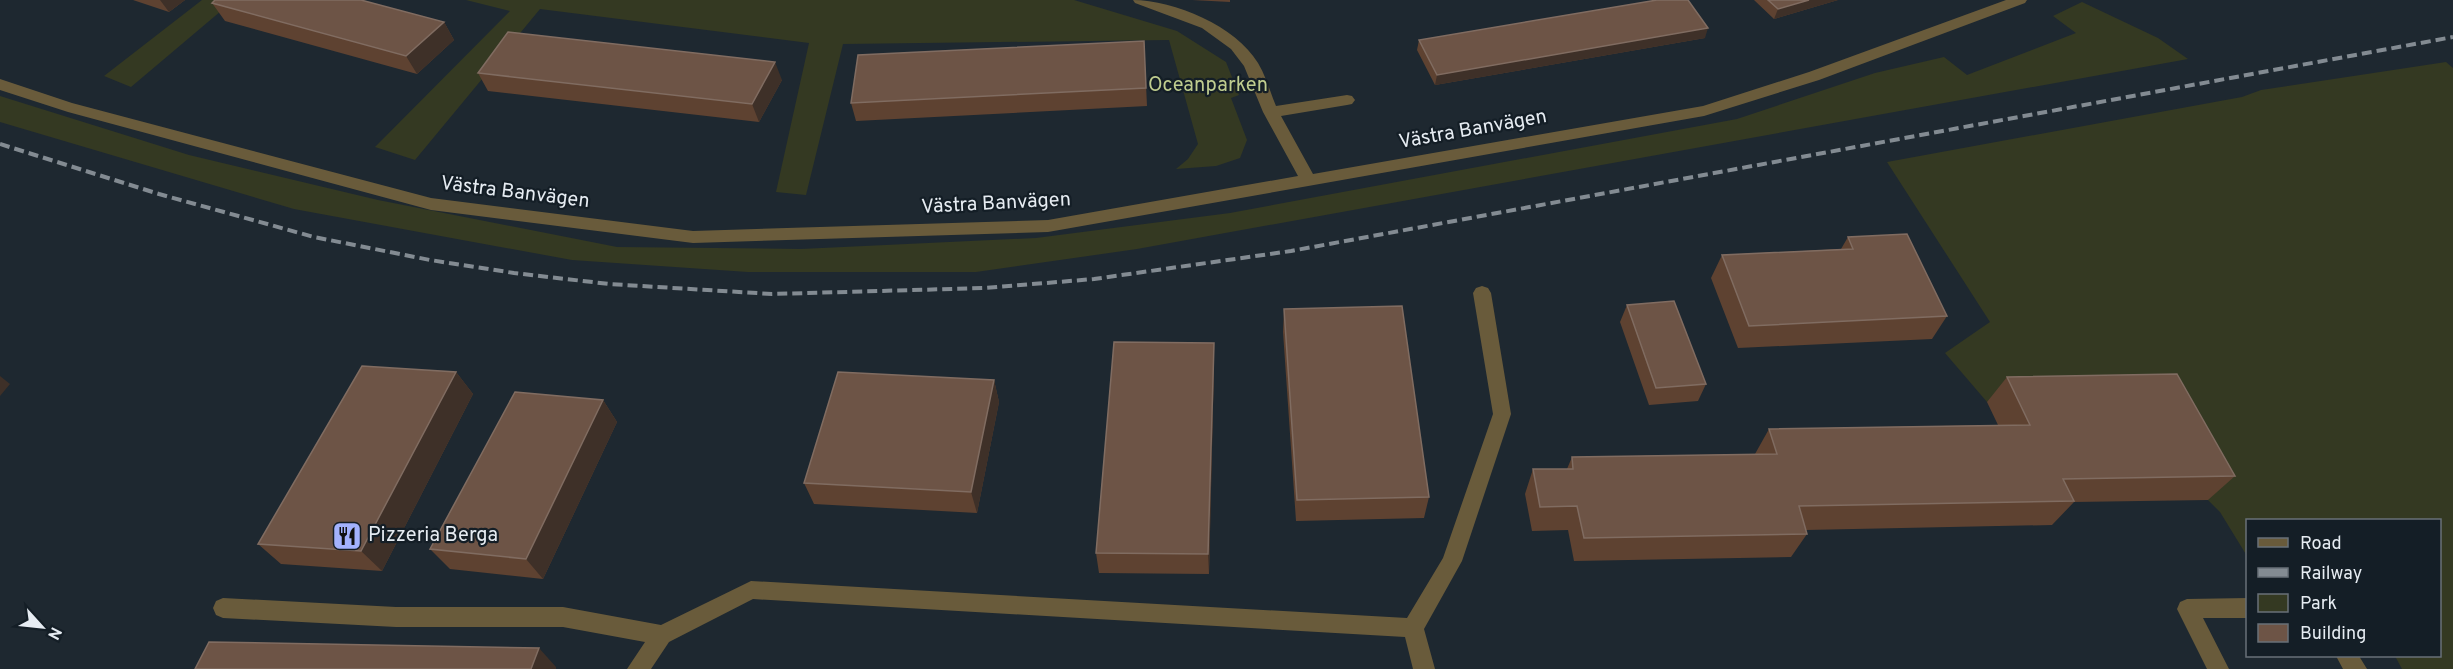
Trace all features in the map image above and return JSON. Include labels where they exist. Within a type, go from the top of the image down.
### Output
[{"type":"street","points":[[1140,0],[1208,25],[1236,46],[1251,64],[1271,112],[1309,181]]},
{"type":"street","name":"Västra Banvägen","points":[[0,84],[69,107],[431,204],[693,237],[1048,226],[1704,111],[1814,76],[2020,0]]},
{"type":"street","points":[[1271,112],[1347,100]]},
{"type":"street","points":[[1424,669],[1413,628],[1452,561],[1502,414],[1482,293]]},
{"type":"street","points":[[638,669],[662,635],[751,590],[1413,628]]},
{"type":"street","points":[[223,608],[396,617],[563,617],[662,635]]},
{"type":"street","points":[[2218,669],[2187,609],[2246,608]]},
{"type":"street","points":[[2347,657],[2356,669]]},
{"type":"green space","points":[[202,0],[234,0],[131,87],[104,76]]},
{"type":"green space","name":"Oceanparken","points":[[466,0],[1074,0],[1177,31],[1226,62],[1239,95],[1231,98],[1247,140],[1240,158],[1216,166],[1176,169],[1188,159],[1198,144],[1169,40],[843,44],[806,195],[776,192],[809,43],[540,9],[415,160],[375,147],[510,11]]},
{"type":"green space","points":[[2082,2],[2158,38],[2188,59],[1137,249],[976,272],[748,272],[572,260],[294,209],[0,122],[0,96],[189,155],[378,200],[617,247],[801,249],[1036,238],[1230,213],[1737,119],[1875,73],[1944,57],[1967,75],[2076,33],[2053,16]]},
{"type":"green space","points":[[2446,62],[2453,68],[2453,669],[2402,669],[2396,657],[2441,657],[2441,519],[2246,519],[2246,554],[2220,512],[2208,500],[1987,402],[1945,353],[1990,322],[1887,162],[2242,97],[2261,90]]},
{"type":"building","points":[[215,0],[361,0],[444,22],[406,56],[212,3]]},
{"type":"building","points":[[1657,0],[1688,0],[1708,28],[1437,75],[1419,40]]},
{"type":"building","points":[[1768,0],[1809,0],[1778,9]]},
{"type":"building","points":[[508,32],[775,62],[752,104],[478,73]]},
{"type":"building","points":[[1144,41],[1146,88],[851,103],[858,55]]},
{"type":"building","points":[[1907,234],[1947,316],[1749,326],[1722,255],[1853,249],[1848,237]]},
{"type":"building","points":[[1674,301],[1706,384],[1656,388],[1627,305]]},
{"type":"building","points":[[1402,306],[1429,497],[1297,500],[1284,309]]},
{"type":"building","points":[[1114,342],[1214,343],[1208,554],[1096,553]]},
{"type":"building","points":[[362,366],[456,372],[361,551],[258,544]]},
{"type":"building","points":[[838,372],[994,380],[971,492],[804,483]]},
{"type":"building","points":[[2177,374],[2235,476],[2063,479],[2074,501],[1799,506],[1807,534],[1584,538],[1577,506],[1540,507],[1533,469],[1573,469],[1572,457],[1777,454],[1769,429],[2030,425],[2007,377]]},
{"type":"building","points":[[515,392],[603,400],[526,559],[430,549]]},
{"type":"building","points":[[209,642],[539,648],[531,669],[195,669]]},
{"type":"railway","points":[[0,144],[159,194],[314,237],[430,260],[514,273],[609,284],[772,294],[985,288],[1094,279],[1291,251],[2453,37]]},
{"type":"place","name":"Pizzeria Berga","points":[[347,536]]}]
